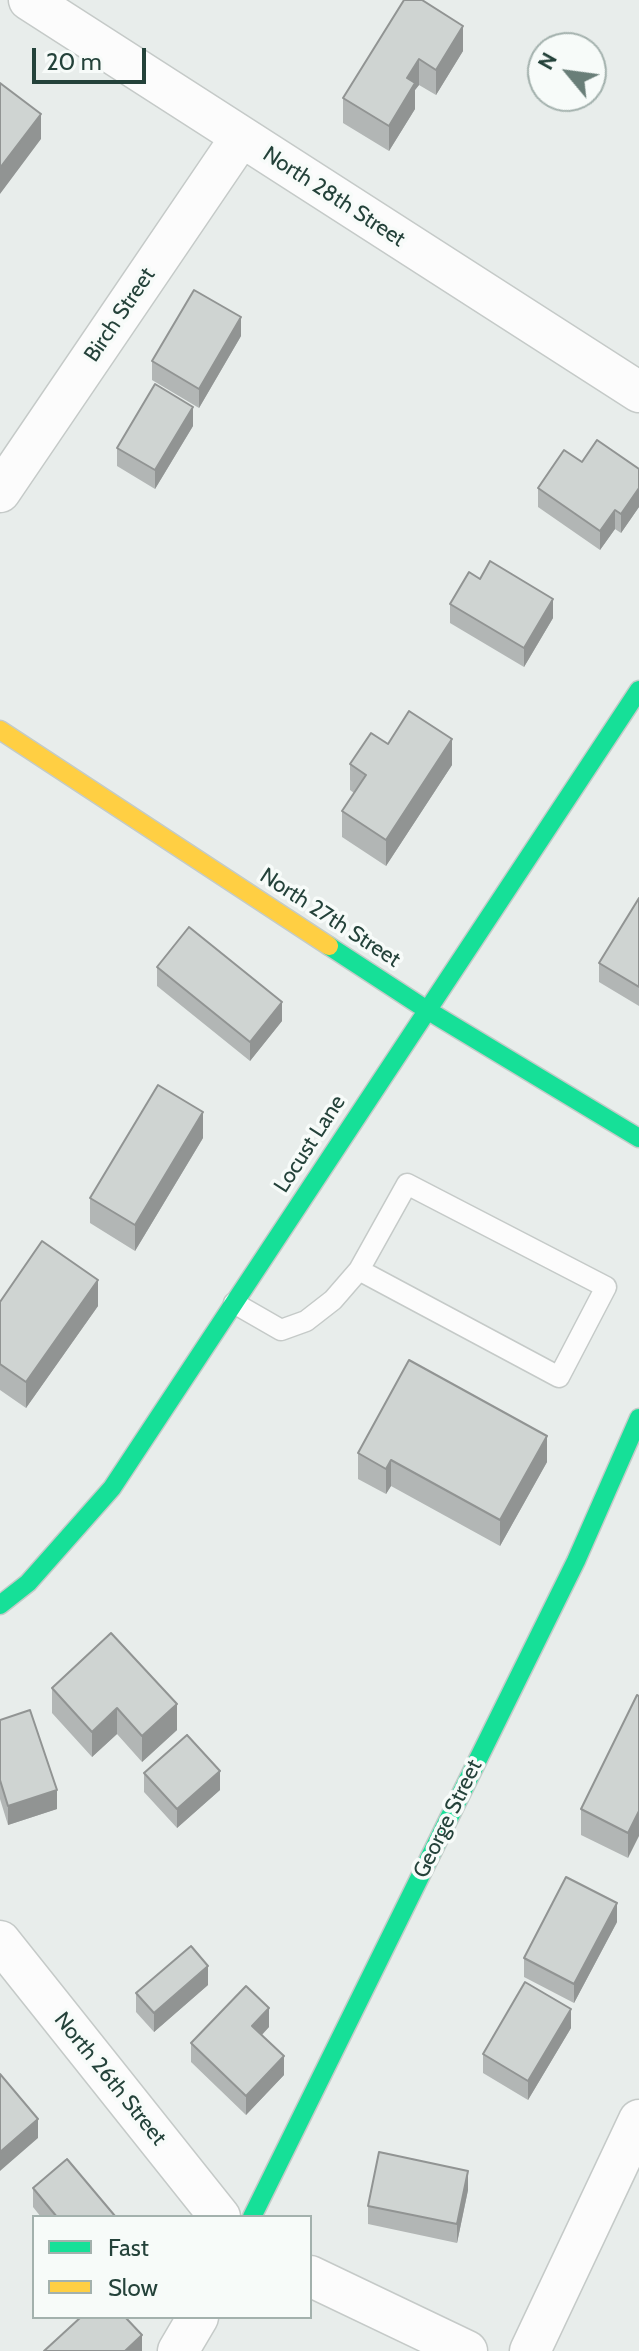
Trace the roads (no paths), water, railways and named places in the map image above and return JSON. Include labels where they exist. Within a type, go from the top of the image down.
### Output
[{"type":"street","name":"North 28th Street","points":[[29,0],[639,392]]},
{"type":"street","name":"Birch Street","points":[[0,492],[241,137]]},
{"type":"street","name":"Locust Lane","points":[[0,1605],[28,1583],[112,1488],[639,690]]},
{"type":"street","name":"North 27th Street","points":[[0,730],[427,1010],[639,1138]]},
{"type":"street","name":"George Street","points":[[253,2215],[576,1561],[639,1418]]},
{"type":"street","name":"North 26th Street","points":[[0,1941],[218,2215]]},
{"type":"street","points":[[530,2351],[639,2120]]},
{"type":"street","points":[[312,2277],[467,2351]]},
{"type":"street","points":[[178,2351],[197,2319]]},
{"type":"lane","points":[[234,1303],[281,1330],[306,1321],[333,1300],[359,1270],[407,1184],[606,1287],[559,1377],[359,1270]]}]
